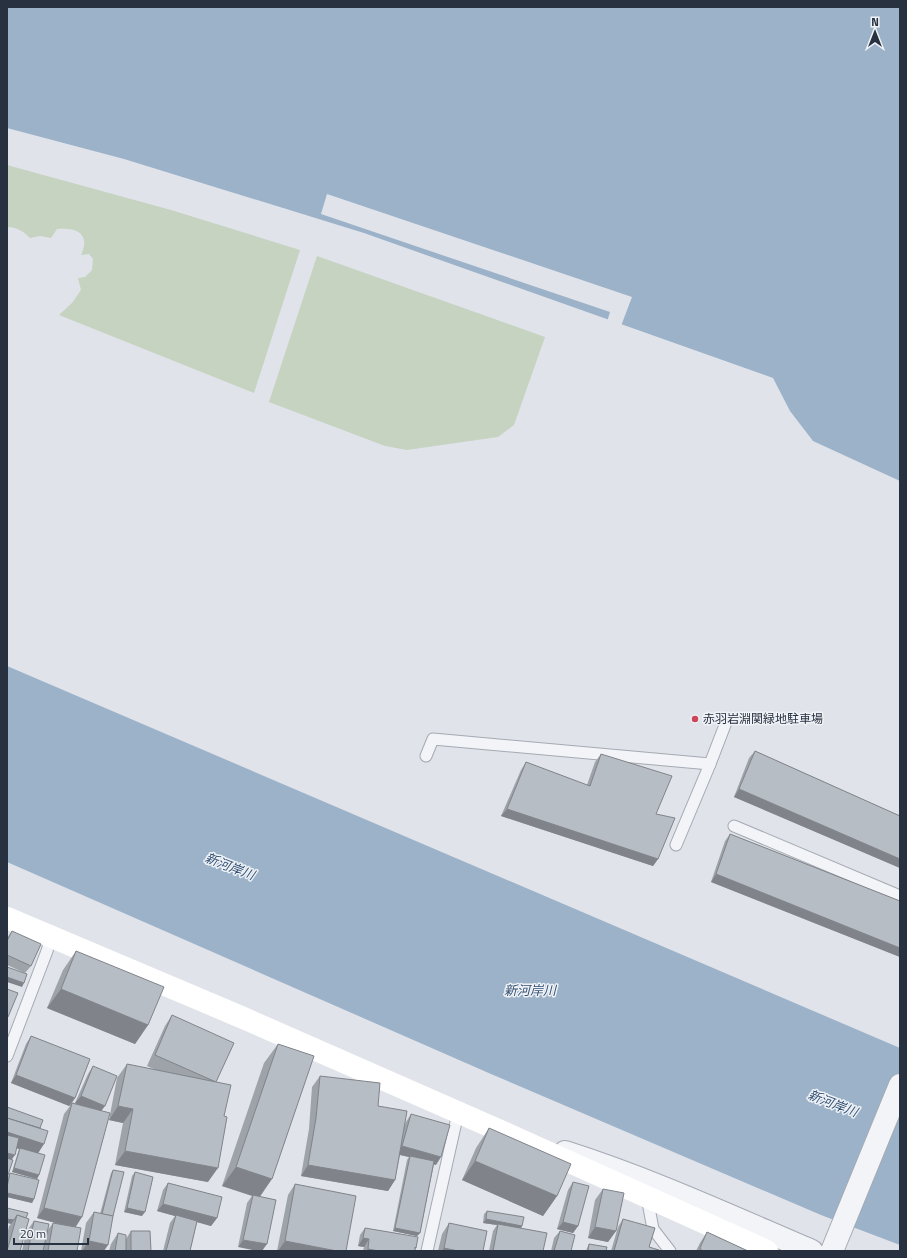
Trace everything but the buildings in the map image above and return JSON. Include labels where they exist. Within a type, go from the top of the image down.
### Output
[{"type":"street","points":[[7,918],[241,1017],[503,1132],[767,1251]]},
{"type":"street","points":[[832,1251],[900,1085]]},
{"type":"street","points":[[503,1132],[596,1162],[668,1189],[812,1251]]},
{"type":"lane","points":[[676,845],[725,724]]},
{"type":"lane","points":[[426,756],[433,739],[710,764]]},
{"type":"lane","points":[[734,826],[900,896]]},
{"type":"lane","points":[[7,1056],[51,937]]},
{"type":"lane","points":[[427,1251],[458,1113]]},
{"type":"lane","points":[[646,1196],[653,1229],[670,1251]]},
{"type":"green space","points":[[7,165],[171,210],[300,250],[254,393],[59,315],[72,303],[81,290],[78,278],[85,277],[92,270],[93,259],[89,254],[81,255],[84,248],[83,237],[80,233],[71,229],[57,229],[51,238],[40,236],[30,238],[20,230],[7,227]]},
{"type":"green space","points":[[317,256],[545,337],[514,425],[498,437],[407,450],[385,446],[269,402]]},
{"type":"water","points":[[7,7],[900,7],[900,481],[813,441],[790,411],[773,378],[364,233],[124,159],[7,128]]},
{"type":"water","name":"新河岸川","points":[[7,666],[900,1048],[900,1245],[821,1215],[491,1074],[7,862]]},
{"type":"pier","points":[[327,194],[632,297],[621,326],[607,322],[610,312],[321,214]]},
{"type":"place","name":"赤羽岩淵関緑地駐車場","points":[[695,719]]}]
